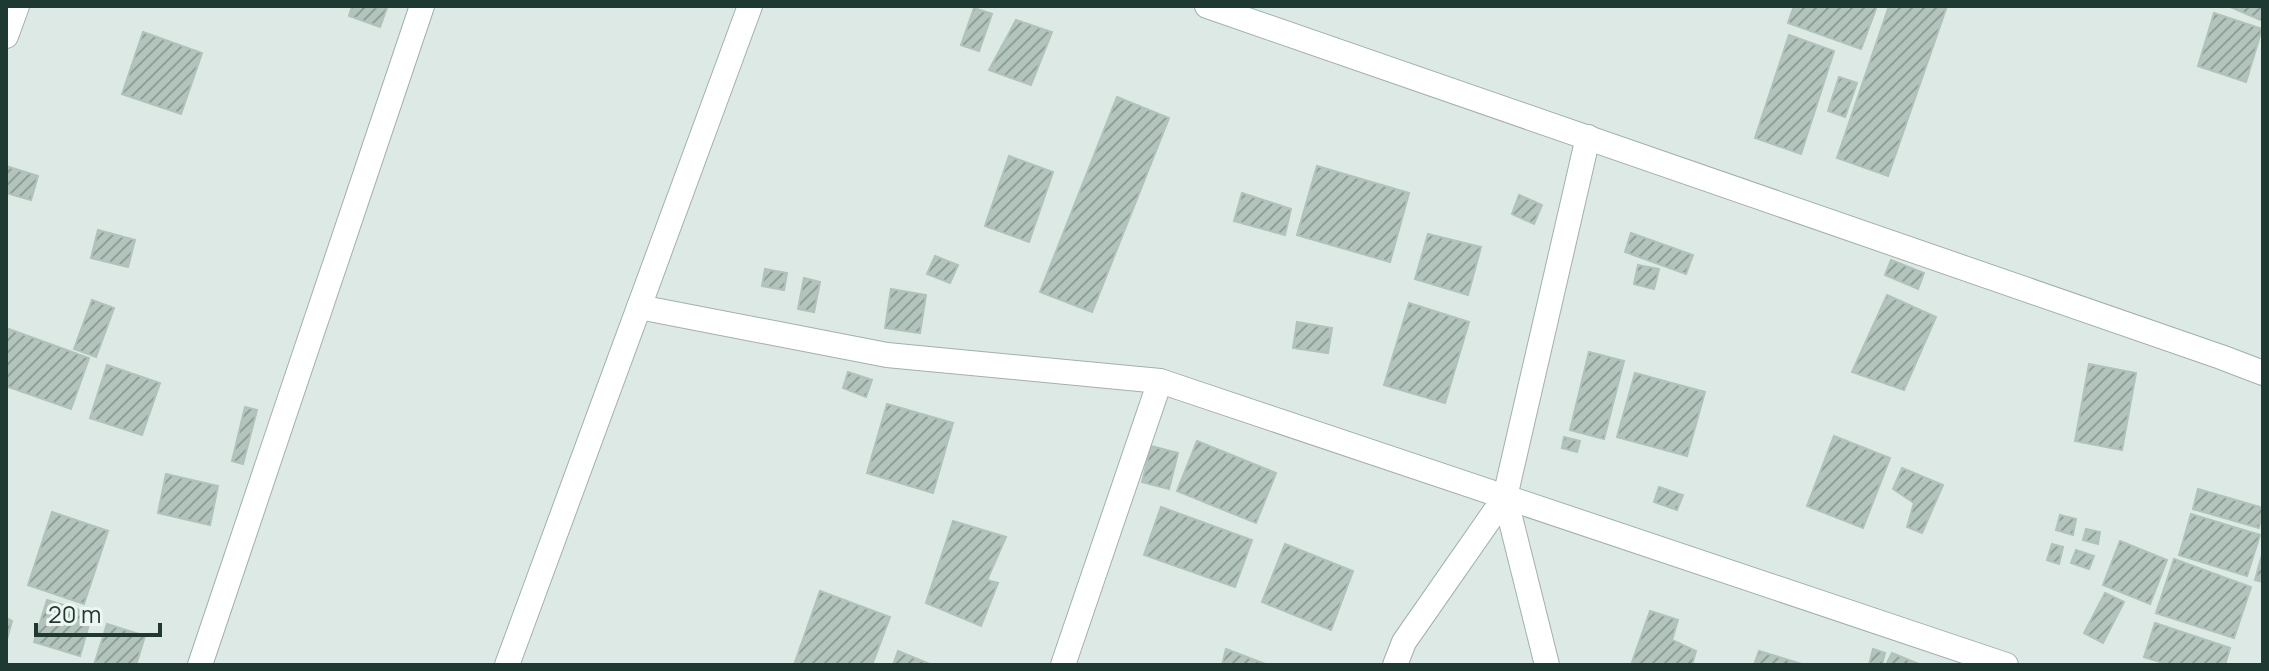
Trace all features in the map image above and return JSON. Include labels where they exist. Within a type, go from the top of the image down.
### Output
[{"type":"street","points":[[6,36],[17,6]]},
{"type":"street","points":[[200,665],[422,6]]},
{"type":"street","points":[[507,665],[750,6]]},
{"type":"street","points":[[1207,6],[2263,373]]},
{"type":"street","points":[[1395,665],[1404,642],[1505,497],[1588,137]]},
{"type":"street","points":[[639,307],[887,355],[1160,381],[2006,665]]},
{"type":"street","points":[[1063,665],[1160,381]]},
{"type":"street","points":[[1505,497],[1547,665]]},
{"type":"building","points":[[352,6],[387,8],[380,27],[349,16]]},
{"type":"building","points":[[1794,6],[1877,6],[1861,49],[1788,23]]},
{"type":"building","points":[[1889,6],[1947,6],[1888,176],[1837,158]]},
{"type":"building","points":[[2228,6],[2263,6],[2263,21]]},
{"type":"building","points":[[974,8],[992,14],[979,51],[961,45]]},
{"type":"building","points":[[2214,13],[2262,29],[2246,82],[2198,66]]},
{"type":"building","points":[[1016,20],[1052,32],[1031,85],[989,70]]},
{"type":"building","points":[[143,32],[202,53],[181,114],[122,94]]},
{"type":"building","points":[[1789,35],[1834,51],[1801,154],[1755,138]]},
{"type":"building","points":[[1839,77],[1857,83],[1845,117],[1828,111]]},
{"type":"building","points":[[1117,97],[1169,118],[1092,312],[1040,292]]},
{"type":"building","points":[[1009,156],[1053,172],[1029,242],[985,226]]},
{"type":"building","points":[[6,166],[38,176],[31,200],[6,193]]},
{"type":"building","points":[[1317,166],[1409,193],[1390,262],[1297,235]]},
{"type":"building","points":[[1242,193],[1291,209],[1285,235],[1234,221]]},
{"type":"building","points":[[1519,195],[1542,205],[1534,224],[1512,214]]},
{"type":"building","points":[[98,230],[135,240],[128,267],[91,258]]},
{"type":"building","points":[[1631,233],[1693,255],[1686,274],[1625,252]]},
{"type":"building","points":[[1428,234],[1481,247],[1468,295],[1415,279]]},
{"type":"building","points":[[935,256],[958,265],[950,283],[927,274]]},
{"type":"building","points":[[1891,260],[1924,273],[1918,289],[1885,275]]},
{"type":"building","points":[[1638,265],[1659,269],[1654,289],[1634,284]]},
{"type":"building","points":[[765,269],[787,273],[784,290],[762,286]]},
{"type":"building","points":[[804,278],[820,282],[814,312],[798,309]]},
{"type":"building","points":[[891,289],[926,295],[920,333],[885,328]]},
{"type":"building","points":[[1887,295],[1936,317],[1904,390],[1852,372]]},
{"type":"building","points":[[92,300],[114,308],[96,357],[74,349]]},
{"type":"building","points":[[1409,303],[1469,322],[1445,403],[1384,385]]},
{"type":"building","points":[[1297,322],[1332,328],[1328,353],[1293,348]]},
{"type":"building","points":[[6,328],[89,358],[71,409],[6,386]]},
{"type":"building","points":[[1589,352],[1624,361],[1604,439],[1570,430]]},
{"type":"building","points":[[2089,364],[2136,373],[2122,450],[2075,441]]},
{"type":"building","points":[[107,365],[160,383],[142,435],[90,418]]},
{"type":"building","points":[[848,372],[872,380],[866,397],[843,388]]},
{"type":"building","points":[[1635,373],[1705,392],[1687,456],[1617,437]]},
{"type":"building","points":[[887,404],[953,423],[933,493],[867,473]]},
{"type":"building","points":[[245,407],[257,410],[243,464],[232,461]]},
{"type":"building","points":[[1834,436],[1890,458],[1863,528],[1807,506]]},
{"type":"building","points":[[1564,437],[1580,441],[1577,452],[1562,448]]},
{"type":"building","points":[[1197,441],[1276,473],[1256,523],[1177,491]]},
{"type":"building","points":[[1151,446],[1178,453],[1169,489],[1142,482]]},
{"type":"building","points":[[1902,468],[1943,485],[1922,533],[1907,527],[1914,503],[1893,489]]},
{"type":"building","points":[[166,474],[218,486],[210,525],[158,513]]},
{"type":"building","points":[[1659,487],[1683,495],[1677,510],[1654,502]]},
{"type":"building","points":[[2198,489],[2263,508],[2259,528],[2193,509]]},
{"type":"building","points":[[1161,507],[1252,540],[1235,587],[1144,555]]},
{"type":"building","points":[[52,512],[108,531],[84,604],[28,585]]},
{"type":"building","points":[[2191,514],[2260,535],[2247,576],[2179,555]]},
{"type":"building","points":[[2060,515],[2076,519],[2073,535],[2056,530]]},
{"type":"building","points":[[953,521],[1006,537],[987,580],[998,583],[981,626],[926,603]]},
{"type":"building","points":[[2086,529],[2100,532],[2098,544],[2083,540]]},
{"type":"building","points":[[2120,541],[2167,560],[2150,604],[2103,585]]},
{"type":"building","points":[[1285,544],[1353,571],[1331,630],[1262,602]]},
{"type":"building","points":[[2052,544],[2063,547],[2059,564],[2047,560]]},
{"type":"building","points":[[2076,550],[2094,556],[2089,569],[2071,563]]},
{"type":"building","points":[[2263,551],[2263,582],[2255,580]]},
{"type":"building","points":[[2174,559],[2251,587],[2234,638],[2156,613]]},
{"type":"building","points":[[820,591],[890,617],[872,665],[794,665]]},
{"type":"building","points":[[2105,593],[2124,602],[2103,643],[2084,633]]},
{"type":"building","points":[[47,600],[92,614],[80,656],[34,642]]},
{"type":"building","points":[[1650,611],[1678,620],[1672,640],[1696,651],[1692,665],[1631,665]]},
{"type":"building","points":[[6,618],[12,621],[6,643]]},
{"type":"building","points":[[2155,623],[2230,648],[2225,665],[2169,665],[2144,657]]},
{"type":"building","points":[[107,624],[145,636],[136,665],[94,665]]},
{"type":"building","points":[[1226,649],[1268,665],[1222,665]]},
{"type":"building","points":[[1873,649],[1885,653],[1882,665],[1869,665]]},
{"type":"building","points":[[898,651],[932,665],[893,665]]},
{"type":"building","points":[[1759,651],[1805,665],[1754,665]]},
{"type":"building","points":[[1892,653],[1921,665],[1886,665]]}]
